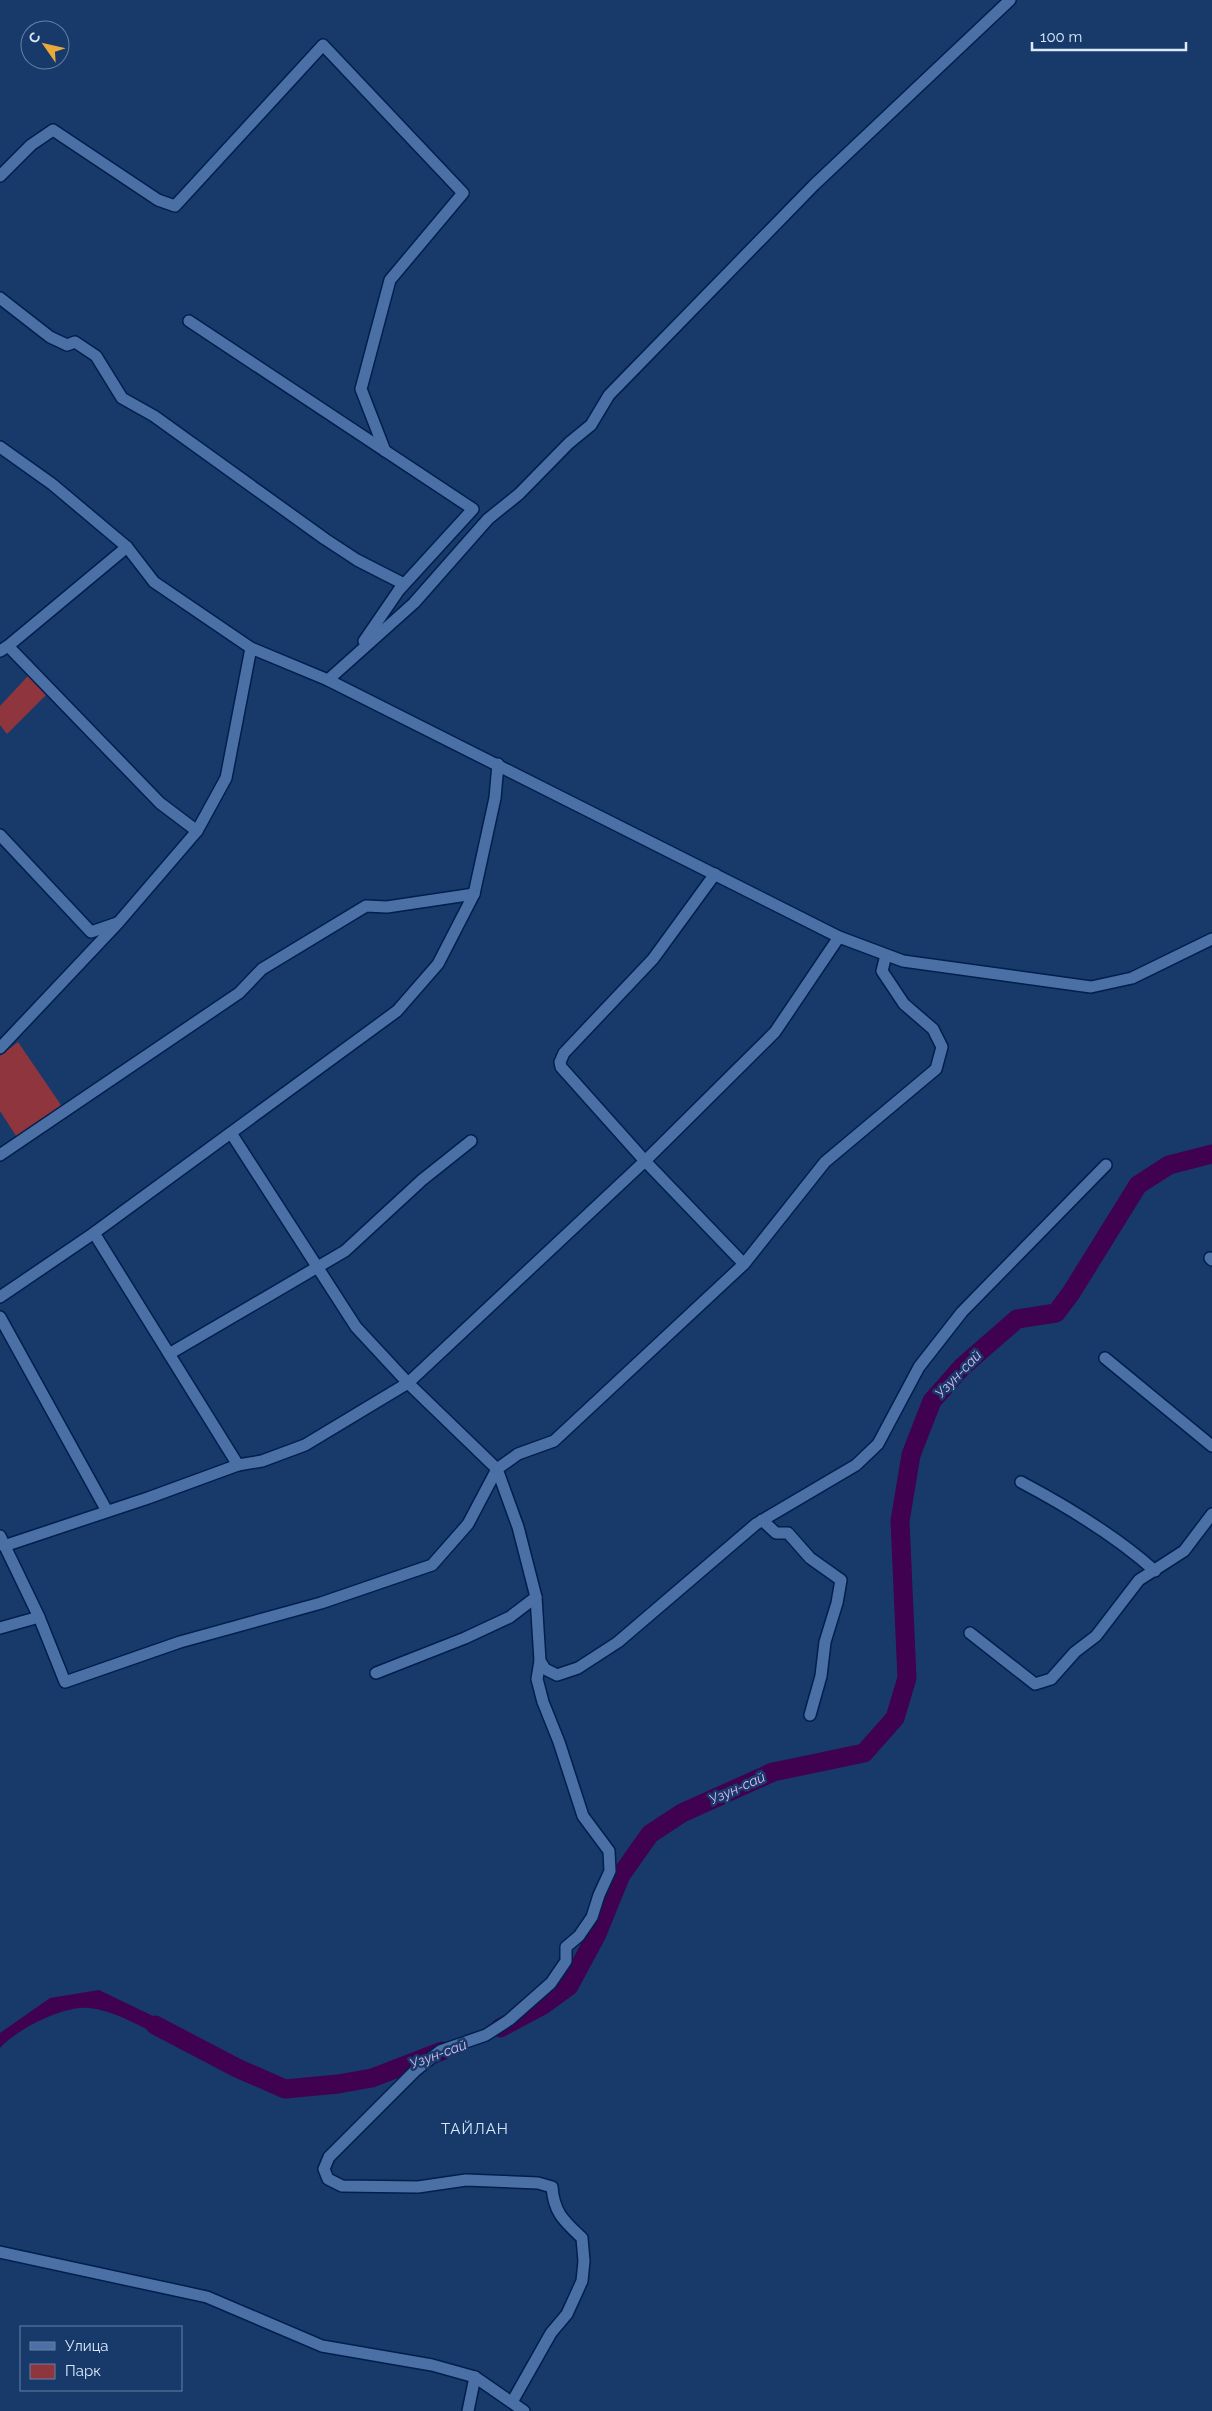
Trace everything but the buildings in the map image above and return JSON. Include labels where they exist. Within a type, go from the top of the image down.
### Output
[{"type":"street","points":[[328,680],[414,603],[488,518],[519,494],[569,443],[591,425],[609,395],[814,185],[1010,0]]},
{"type":"street","points":[[0,176],[31,145],[53,130],[158,200],[175,206],[323,45],[463,193],[390,280],[361,389],[385,451]]},
{"type":"street","points":[[0,298],[50,337],[67,345],[75,342],[96,356],[122,398],[154,416],[357,560],[404,584]]},
{"type":"street","points":[[189,321],[473,509],[404,584],[354,655]]},
{"type":"street","points":[[0,447],[52,484],[127,547],[154,582],[251,648],[328,680],[839,937],[903,961],[1092,987],[1132,978],[1212,939]]},
{"type":"street","points":[[127,547],[3,646],[160,803],[197,831]]},
{"type":"street","points":[[0,1047],[118,923],[197,831],[226,778],[251,648]]},
{"type":"street","points":[[0,1297],[94,1233],[397,1011],[438,964],[474,894],[494,798],[498,764]]},
{"type":"street","points":[[0,835],[91,932],[118,923]]},
{"type":"street","points":[[715,874],[653,959],[564,1053],[560,1062],[561,1068],[645,1161],[744,1264]]},
{"type":"street","points":[[0,1155],[239,992],[262,968],[366,906],[387,907],[474,894]]},
{"type":"street","points":[[839,937],[775,1032],[645,1161],[408,1383],[304,1445],[262,1461],[238,1465],[108,1512],[2,1541],[39,1617],[65,1682],[180,1642],[321,1603],[432,1565],[468,1524],[497,1469],[518,1454],[554,1441],[744,1264],[825,1162],[936,1069],[942,1047],[933,1029],[904,1004],[882,971],[886,955]]},
{"type":"street","points":[[231,1134],[356,1327],[408,1383],[497,1469],[518,1527],[536,1597],[540,1661],[537,1679],[543,1702],[572,1778],[584,1816],[609,1851],[610,1871],[592,1917],[580,1936],[566,1947],[566,1961],[551,1983],[509,2020],[486,2035],[444,2049],[415,2071],[329,2157],[324,2169],[328,2179],[342,2186],[418,2187],[466,2180],[538,2182],[552,2187],[553,2203],[562,2220],[582,2238],[584,2245],[582,2281],[567,2314],[551,2333],[512,2402]]},
{"type":"street","points":[[169,1354],[345,1252],[422,1180],[471,1141]]},
{"type":"street","points":[[540,1661],[545,1669],[557,1675],[578,1668],[618,1642],[762,1520],[856,1465],[878,1444],[919,1367],[962,1312],[1106,1166]]},
{"type":"street","points":[[94,1233],[238,1465]]},
{"type":"street","points":[[0,1317],[108,1512]]},
{"type":"street","points":[[1105,1358],[1212,1446]]},
{"type":"street","points":[[1021,1482],[1063,1505],[1138,1555],[1154,1571]]},
{"type":"street","points":[[970,1633],[1035,1684],[1051,1679],[1075,1652],[1096,1636],[1139,1580],[1184,1551],[1212,1514]]},
{"type":"street","points":[[762,1520],[776,1534],[788,1533],[810,1558],[841,1580],[837,1603],[825,1642],[821,1676],[810,1715]]},
{"type":"street","points":[[376,1673],[465,1638],[510,1617],[536,1597]]},
{"type":"street","points":[[0,1628],[39,1617]]},
{"type":"street","points":[[0,2252],[207,2297],[322,2346],[432,2365],[475,2378],[524,2411]]},
{"type":"street","points":[[468,2411],[475,2378]]},
{"type":"green space","points":[[28,676],[48,693],[7,734],[0,725],[0,706]]},
{"type":"green space","points":[[18,1042],[63,1108],[18,1139],[0,1111],[0,1056]]},
{"type":"shaded area","points":[[99,1990],[184,2031],[174,2043],[111,2013],[89,2008],[79,2008],[54,2014],[29,2026],[0,2048],[0,2033],[50,1998]]},
{"type":"waterway","name":"Узун-сай","points":[[500,2028],[543,2005],[569,1986],[597,1934],[621,1875],[650,1834],[682,1813],[773,1772],[864,1753],[895,1718],[907,1678],[900,1521],[911,1455],[932,1401],[962,1367],[1017,1319],[1056,1313],[1071,1293],[1138,1185],[1169,1165],[1212,1154]]},
{"type":"waterway","name":"Узун-сай","points":[[155,2025],[237,2068],[285,2089],[338,2084],[372,2078],[442,2051]]},
{"type":"district","name":"ТАЙЛАН","points":[[475,2129]]}]
